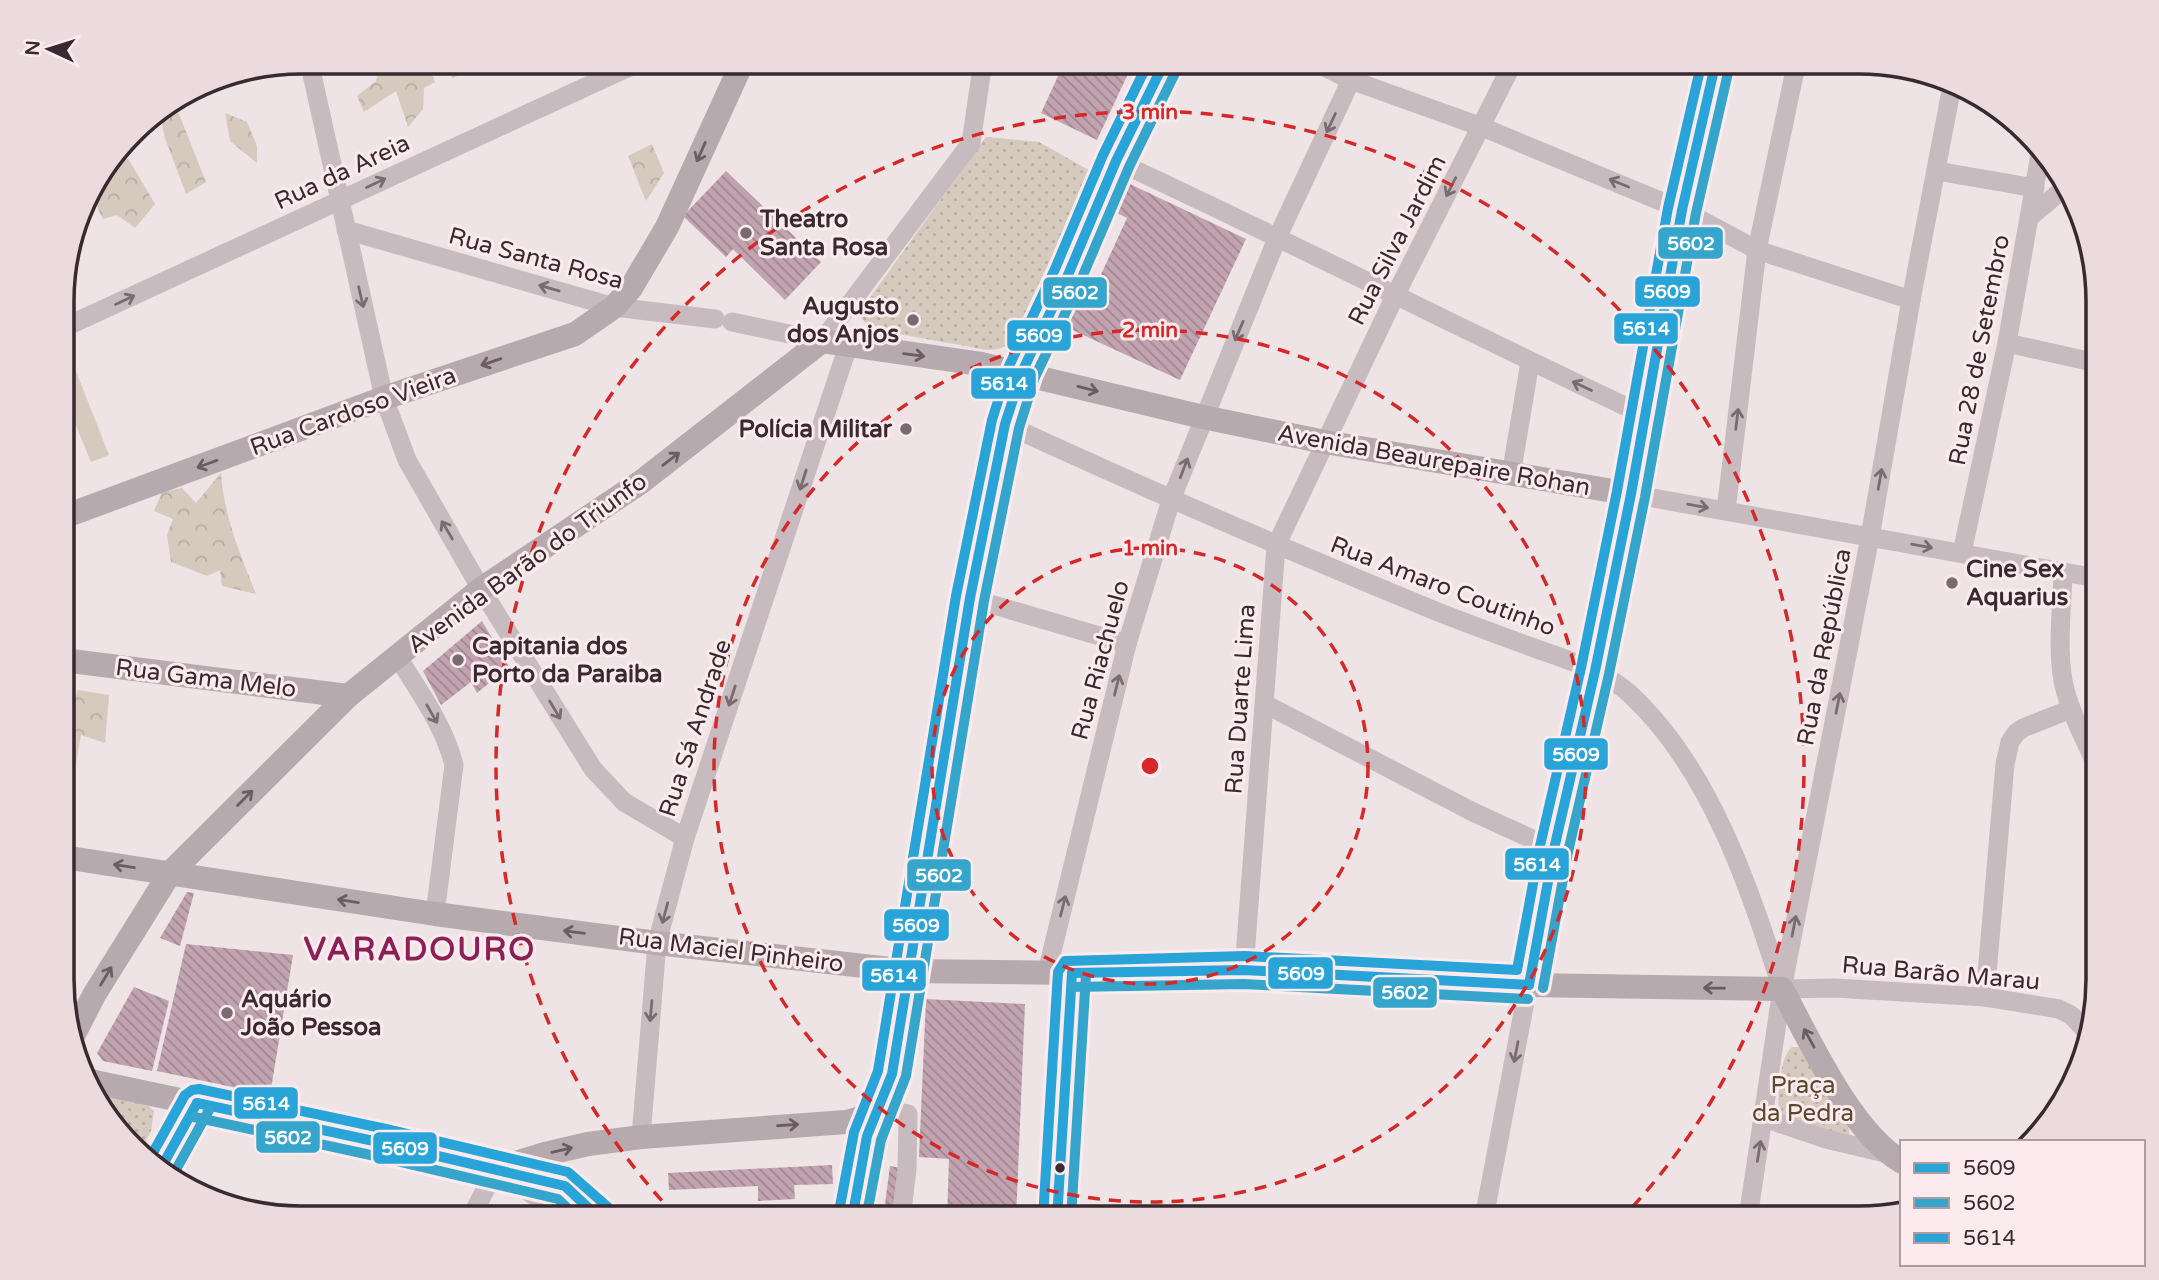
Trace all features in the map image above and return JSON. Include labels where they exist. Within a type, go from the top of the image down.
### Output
[{"type":"main road","name":"Rua Cardoso Vieira","points":[[74,513],[384,398],[575,334],[614,307],[631,288],[667,227],[737,74]]},
{"type":"main road","points":[[99,1083],[496,1170],[588,1144],[640,1137],[846,1122],[858,1120],[876,1109],[886,1094],[892,1074],[970,598],[1006,424],[1022,372],[1158,74]]},
{"type":"main road","points":[[1631,494],[1682,209],[1713,74]]},
{"type":"main road","name":"Avenida Beaurepaire Rohan","points":[[822,341],[981,364],[1203,417],[1325,442],[1631,494]]},
{"type":"main road","name":"Avenida Barão do Triunfo","points":[[78,1026],[170,873],[348,696],[481,589],[641,482],[822,341]]},
{"type":"main road","name":"Rua Gama Melo","points":[[74,661],[348,696]]},
{"type":"main road","name":"Rua Maciel Pinheiro","points":[[74,859],[435,914],[657,943],[909,971],[1244,970],[1529,985],[1782,989]]},
{"type":"main road","points":[[1782,989],[1830,1077],[1858,1121],[1895,1158]]},
{"type":"main road","points":[[165,1162],[197,1103]]},
{"type":"street","points":[[312,74],[384,398],[407,460],[481,589],[593,769],[624,802],[685,838]]},
{"type":"street","name":"Rua da Areia","points":[[74,320],[614,74]]},
{"type":"street","points":[[822,341],[971,143],[981,74]]},
{"type":"street","points":[[1339,74],[1482,127],[1682,209],[1757,250],[1911,300]]},
{"type":"street","name":"Rua Riachuelo","points":[[1046,972],[1127,644],[1171,500],[1278,236],[1354,74]]},
{"type":"street","name":"Rua Silva Jardim","points":[[1325,442],[1395,296],[1508,74]]},
{"type":"street","points":[[1726,511],[1757,250],[1794,74]]},
{"type":"street","name":"Rua da República","points":[[1750,1206],[1782,989],[1870,537],[1951,93]]},
{"type":"street","points":[[1116,161],[1278,236],[1395,296],[1644,415]]},
{"type":"street","name":"Rua 28 de Setembro","points":[[1962,554],[2007,343],[2039,162]]},
{"type":"street","points":[[1937,171],[2035,188]]},
{"type":"street","points":[[2031,216],[2058,193]]},
{"type":"street","name":"Rua Santa Rosa","points":[[346,230],[614,307],[723,321],[822,341]]},
{"type":"street","points":[[2007,343],[2085,360]]},
{"type":"street","name":"Rua Sá Andrade","points":[[640,1137],[657,943],[685,838],[848,345]]},
{"type":"street","points":[[1511,475],[1530,362]]},
{"type":"street","name":"Rua Amaro Coutinho","points":[[1006,424],[1276,546],[1479,628],[1595,671],[1623,688],[1654,719],[1698,782],[1731,848],[1758,914],[1782,989]]},
{"type":"street","name":"Rua Duarte Lima","points":[[1244,970],[1276,546],[1325,442]]},
{"type":"street","points":[[1486,1206],[1554,849],[1595,671],[1631,494]]},
{"type":"street","name":"Avenida Beaurepaire Rohan","points":[[1631,494],[2085,576]]},
{"type":"street","points":[[2063,573],[2060,660],[2063,683],[2085,740]]},
{"type":"street","points":[[970,598],[1127,644]]},
{"type":"street","points":[[397,656],[441,730],[454,765],[435,914]]},
{"type":"street","points":[[1265,704],[1473,812],[1554,849]]},
{"type":"street","points":[[1985,997],[2005,764],[2010,742],[2023,728],[2071,709]]},
{"type":"street","points":[[1058,1206],[1072,972]]},
{"type":"street","name":"Rua Barão Marau","points":[[1782,989],[1835,988],[1985,997],[2059,1009],[2071,1015],[2081,1025]]},
{"type":"street","points":[[876,1109],[908,1114],[907,1169],[903,1206]]},
{"type":"street","points":[[1764,1118],[1895,1158]]},
{"type":"street","points":[[477,1206],[496,1170],[548,1206]]},
{"type":"green space","points":[[378,74],[432,74],[435,82],[424,88],[423,109],[408,127],[396,91],[364,112],[357,96],[376,81]]},
{"type":"green space","points":[[177,110],[206,182],[186,194],[161,121]]},
{"type":"green space","points":[[225,113],[247,122],[257,146],[257,163],[230,141]]},
{"type":"green space","points":[[986,137],[1039,142],[1092,172],[1011,343],[999,349],[987,350],[871,329],[858,314]]},
{"type":"green space","points":[[652,144],[664,173],[646,201],[628,156]]},
{"type":"green space","points":[[125,156],[155,204],[135,228],[117,215],[103,219],[95,204]]},
{"type":"green space","points":[[74,366],[109,455],[91,462],[74,421]]},
{"type":"green space","points":[[221,473],[229,520],[256,594],[222,586],[220,570],[207,576],[171,562],[167,535],[173,519],[154,511],[162,492],[182,488],[196,503]]},
{"type":"green space","points":[[78,690],[109,695],[105,743],[81,735],[75,769],[74,769],[74,700]]},
{"type":"green space","name":"Praça da Pedra","points":[[1792,1047],[1799,1047],[1848,1126],[1850,1137],[1779,1117],[1782,1069]]},
{"type":"green space","points":[[103,1090],[142,1099],[154,1111],[151,1131],[144,1143],[112,1106]]},
{"type":"building","points":[[1059,74],[1128,74],[1097,140],[1041,113]]},
{"type":"building","name":"Theatro Santa Rosa","points":[[726,171],[821,262],[785,300],[733,249],[726,257],[683,216]]},
{"type":"building","points":[[1130,184],[1246,239],[1180,380],[1064,326],[1076,300],[1087,305],[1127,218],[1117,213]]},
{"type":"building","points":[[482,621],[509,667],[477,693],[471,682],[441,705],[423,671]]},
{"type":"building","points":[[187,892],[194,893],[180,946],[160,938]]},
{"type":"building","name":"Aquário João Pessoa","points":[[186,944],[293,955],[270,1095],[157,1071]]},
{"type":"building","points":[[134,987],[169,1001],[152,1071],[103,1061],[97,1053]]},
{"type":"building","points":[[926,999],[1025,1004],[1017,1206],[947,1206],[949,1159],[919,1157]]},
{"type":"building","points":[[832,1165],[833,1184],[794,1185],[795,1199],[758,1201],[758,1186],[669,1190],[668,1173]]},
{"type":"building","points":[[890,1166],[901,1168],[897,1206],[885,1206]]},
{"type":"transit line","name":"5614","points":[[840,1206],[854,1132],[878,1071],[956,596],[992,420],[1009,366],[1055,269],[1103,155],[1143,74]]},
{"type":"transit line","name":"5609","points":[[854,1206],[867,1136],[892,1074],[970,598],[1005,424],[1022,372],[1068,275],[1116,161],[1159,74]]},
{"type":"transit line","name":"5602","points":[[868,1206],[881,1140],[906,1076],[984,601],[1019,428],[1035,377],[1081,280],[1129,167],[1175,74]]},
{"type":"transit line","name":"5614","points":[[1044,1206],[1058,972],[1065,961],[1245,956],[1517,970],[1540,846],[1581,668],[1617,491],[1668,208],[1699,74]]},
{"type":"transit line","name":"5609","points":[[1529,985],[1554,849],[1595,671],[1631,494],[1682,210],[1713,74]]},
{"type":"transit line","name":"5602","points":[[1543,988],[1568,852],[1609,674],[1645,497],[1696,213],[1728,74]]},
{"type":"transit line","name":"5609","points":[[1072,973],[1244,970],[1529,985]]},
{"type":"transit line","name":"5609","points":[[1058,1206],[1072,973]]},
{"type":"transit line","name":"5602","points":[[1072,1206],[1086,974]]},
{"type":"transit line","name":"5602","points":[[1072,987],[1244,984],[1528,999]]},
{"type":"transit line","name":"5614","points":[[153,1152],[185,1095],[199,1089],[568,1172],[607,1206]]},
{"type":"transit line","name":"5609","points":[[197,1103],[565,1186],[586,1206]]},
{"type":"transit line","name":"5609","points":[[165,1162],[197,1103]]},
{"type":"transit line","name":"5602","points":[[176,1169],[209,1110]]},
{"type":"transit line","name":"5602","points":[[194,1117],[558,1199],[565,1206]]},
{"type":"place","name":"Theatro Santa Rosa","points":[[746,233]]},
{"type":"place","name":"Augusto dos Anjos","points":[[913,320]]},
{"type":"place","name":"Polícia Militar","points":[[906,429]]},
{"type":"place","name":"Cine Sex Aquarius","points":[[1952,583]]},
{"type":"place","name":"Capitania dos Porto da Paraiba","points":[[458,660]]},
{"type":"place","name":"Aquário João Pessoa","points":[[227,1013]]},
{"type":"district","name":"VARADOURO","points":[[420,949]]}]
